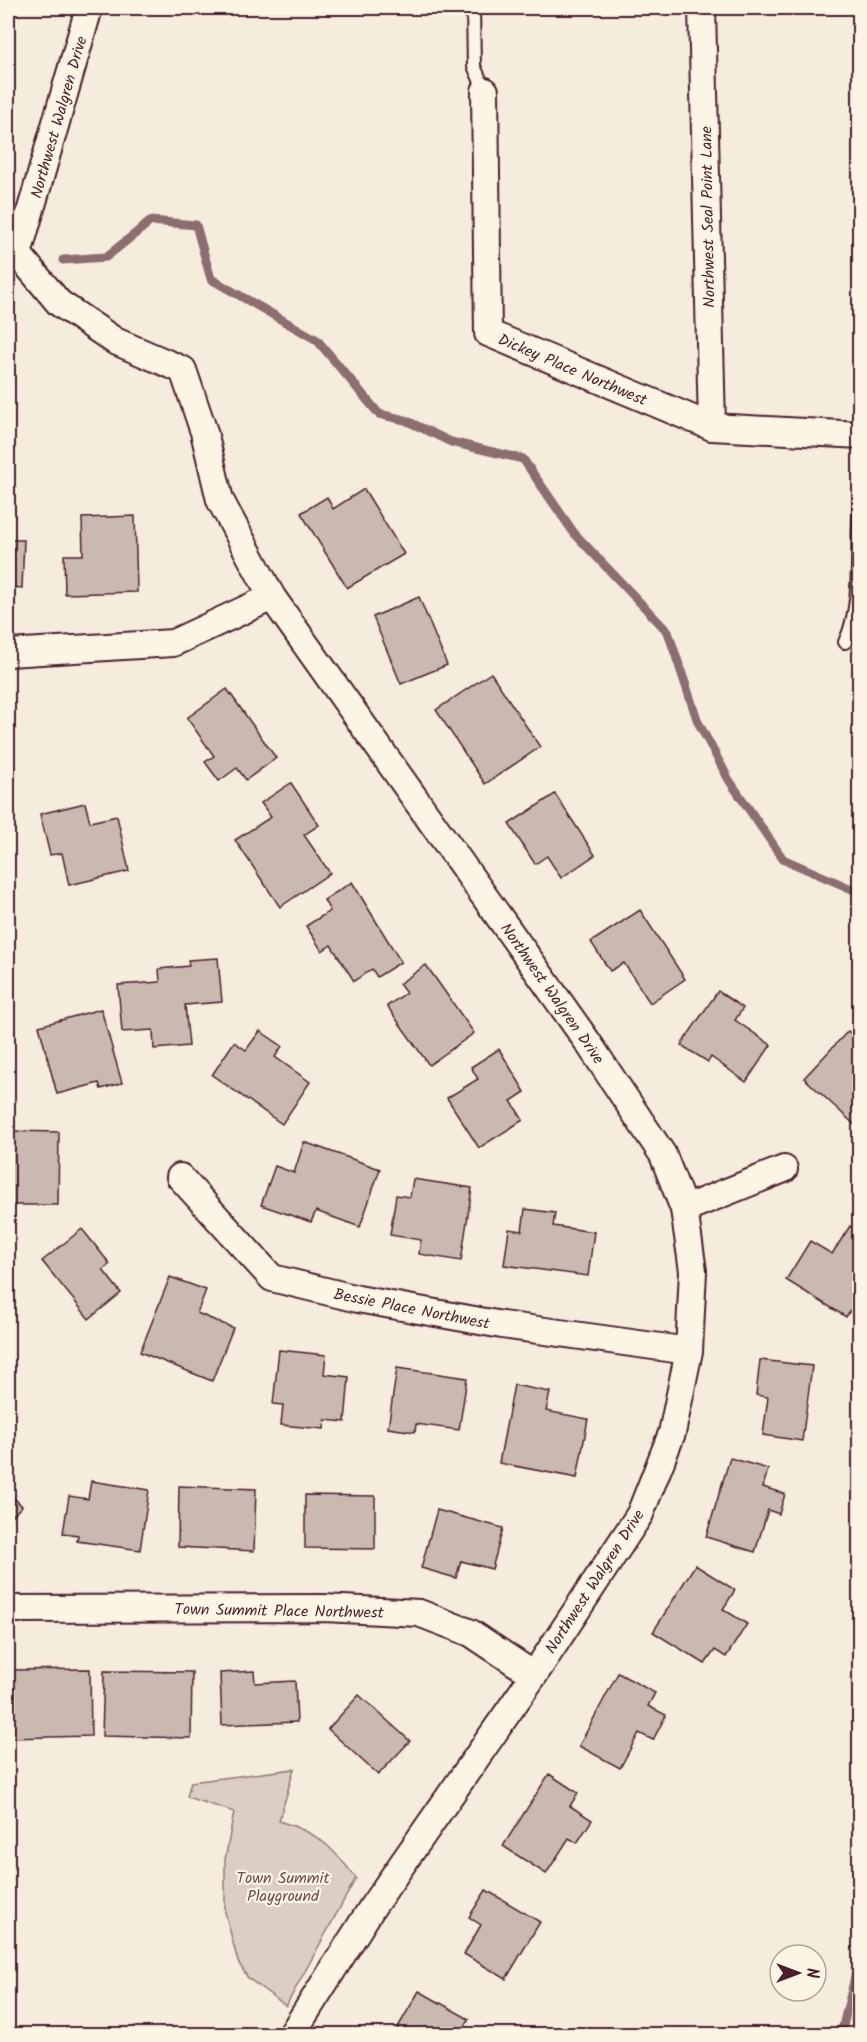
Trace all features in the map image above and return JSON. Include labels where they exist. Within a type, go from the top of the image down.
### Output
[{"type":"street","name":"Northwest Walgren Drive","points":[[89,8],[18,254],[59,303],[115,341],[183,370],[204,432],[220,500],[272,597],[587,1041],[663,1155],[684,1209],[693,1271],[689,1351],[672,1433],[640,1514],[534,1675],[373,1906],[292,2034]]},
{"type":"street","name":"Northwest Seal Point Lane","points":[[702,8],[712,427]]},
{"type":"street","name":"Dickey Place Northwest","points":[[485,91],[488,333],[712,427],[860,435]]},
{"type":"street","points":[[8,653],[172,643],[272,597]]},
{"type":"street","points":[[684,1209],[784,1169]]},
{"type":"street","name":"Bessie Place Northwest","points":[[180,1177],[272,1278],[358,1299],[502,1325],[689,1351]]},
{"type":"street","name":"Town Summit Place Northwest","points":[[8,1609],[324,1608],[419,1613],[471,1633],[534,1675]]},
{"type":"lane","points":[[473,8],[474,66],[485,91]]},
{"type":"lane","points":[[845,642],[851,631],[860,506]]},
{"type":"green space","name":"Town Summit Playground","points":[[294,1769],[279,1821],[304,1830],[323,1842],[356,1878],[286,2006],[248,1978],[238,1962],[225,1912],[225,1860],[234,1812],[187,1797],[191,1782]]},
{"type":"building","points":[[364,489],[404,554],[347,588],[301,513],[327,497],[333,509]]},
{"type":"building","points":[[135,516],[137,592],[65,594],[64,555],[83,555],[82,518]]},
{"type":"building","points":[[8,540],[24,540],[22,588],[8,587]]},
{"type":"building","points":[[419,597],[447,665],[401,684],[373,617]]},
{"type":"building","points":[[491,673],[540,747],[485,784],[436,710]]},
{"type":"building","points":[[227,689],[276,758],[246,780],[237,768],[219,781],[205,762],[214,756],[187,718]]},
{"type":"building","points":[[291,783],[319,825],[304,835],[330,873],[280,907],[235,840],[271,817],[261,803]]},
{"type":"building","points":[[555,794],[595,855],[561,878],[547,856],[535,864],[509,824]]},
{"type":"building","points":[[85,803],[90,822],[117,816],[129,871],[69,885],[62,853],[50,855],[40,814]]},
{"type":"building","points":[[352,882],[401,962],[377,977],[372,969],[354,981],[331,945],[322,951],[306,926],[330,911],[324,900]]},
{"type":"building","points":[[640,910],[685,979],[650,1003],[624,963],[610,971],[591,942]]},
{"type":"building","points":[[218,958],[222,1002],[185,1005],[189,1046],[154,1049],[153,1030],[122,1032],[118,985],[160,982],[159,969],[189,966],[188,960]]},
{"type":"building","points":[[426,965],[474,1033],[429,1065],[387,1006],[406,993],[399,984]]},
{"type":"building","points":[[718,991],[743,1008],[735,1020],[771,1045],[746,1082],[711,1057],[708,1062],[681,1045]]},
{"type":"building","points":[[101,1009],[122,1083],[101,1089],[99,1083],[57,1094],[39,1026]]},
{"type":"building","points":[[260,1031],[282,1046],[275,1057],[310,1082],[282,1124],[212,1075],[234,1042],[246,1050]]},
{"type":"building","points":[[848,1031],[860,1041],[860,1124],[857,1127],[804,1078]]},
{"type":"building","points":[[499,1049],[525,1092],[511,1101],[523,1120],[479,1148],[447,1098],[478,1079],[471,1067]]},
{"type":"building","points":[[8,1131],[59,1132],[58,1205],[8,1205]]},
{"type":"building","points":[[304,1142],[380,1169],[360,1227],[316,1211],[311,1222],[261,1205],[275,1166],[294,1173]]},
{"type":"building","points":[[413,1179],[472,1188],[461,1261],[419,1254],[421,1240],[390,1235],[396,1195],[410,1197]]},
{"type":"building","points":[[525,1209],[555,1213],[553,1226],[594,1232],[588,1276],[504,1265],[509,1229],[522,1231]]},
{"type":"building","points":[[850,1226],[860,1231],[860,1294],[846,1317],[786,1280],[810,1241],[832,1254]]},
{"type":"building","points":[[82,1229],[110,1264],[103,1270],[121,1293],[89,1319],[42,1261]]},
{"type":"building","points":[[170,1277],[206,1290],[197,1313],[233,1328],[212,1381],[140,1352]]},
{"type":"building","points":[[279,1350],[326,1355],[324,1374],[349,1377],[345,1422],[325,1420],[324,1429],[281,1425],[283,1405],[273,1404]]},
{"type":"building","points":[[760,1360],[812,1366],[802,1441],[763,1435],[768,1397],[756,1395]]},
{"type":"building","points":[[397,1368],[467,1378],[459,1430],[416,1424],[415,1432],[388,1428]]},
{"type":"building","points":[[514,1385],[550,1392],[546,1411],[588,1419],[577,1478],[499,1463]]},
{"type":"building","points":[[730,1458],[768,1469],[763,1487],[785,1494],[779,1514],[768,1510],[755,1552],[706,1537]]},
{"type":"building","points":[[91,1481],[149,1490],[140,1550],[77,1541],[78,1535],[63,1533],[69,1496],[88,1499]]},
{"type":"building","points":[[179,1486],[256,1489],[254,1551],[178,1547]]},
{"type":"building","points":[[8,1492],[22,1506],[8,1520]]},
{"type":"building","points":[[305,1495],[375,1496],[375,1549],[305,1548]]},
{"type":"building","points":[[437,1510],[503,1528],[492,1569],[461,1561],[456,1578],[421,1568]]},
{"type":"building","points":[[695,1565],[735,1590],[723,1609],[747,1624],[726,1657],[715,1650],[705,1664],[653,1632]]},
{"type":"building","points":[[90,1669],[91,1736],[8,1738],[8,1670]]},
{"type":"building","points":[[104,1671],[192,1672],[191,1738],[102,1736]]},
{"type":"building","points":[[254,1671],[255,1683],[295,1681],[297,1722],[222,1725],[220,1673]]},
{"type":"building","points":[[618,1673],[655,1693],[648,1706],[666,1715],[653,1740],[639,1733],[620,1768],[579,1746]]},
{"type":"building","points":[[359,1695],[410,1741],[378,1775],[328,1729]]},
{"type":"building","points":[[549,1774],[578,1793],[570,1806],[592,1820],[577,1843],[569,1838],[546,1874],[503,1846]]},
{"type":"building","points":[[486,1890],[540,1922],[506,1979],[464,1954],[481,1925],[469,1917]]},
{"type":"building","points":[[419,1991],[469,2019],[461,2034],[394,2034]]},
{"type":"waterway","points":[[63,260],[106,257],[151,221],[196,225],[211,279],[317,340],[379,414],[405,420],[451,442],[523,459],[574,533],[668,632],[698,722],[729,780],[783,859],[854,890],[860,888]]},
{"type":"waterway","points":[[841,2034],[860,1957]]}]
